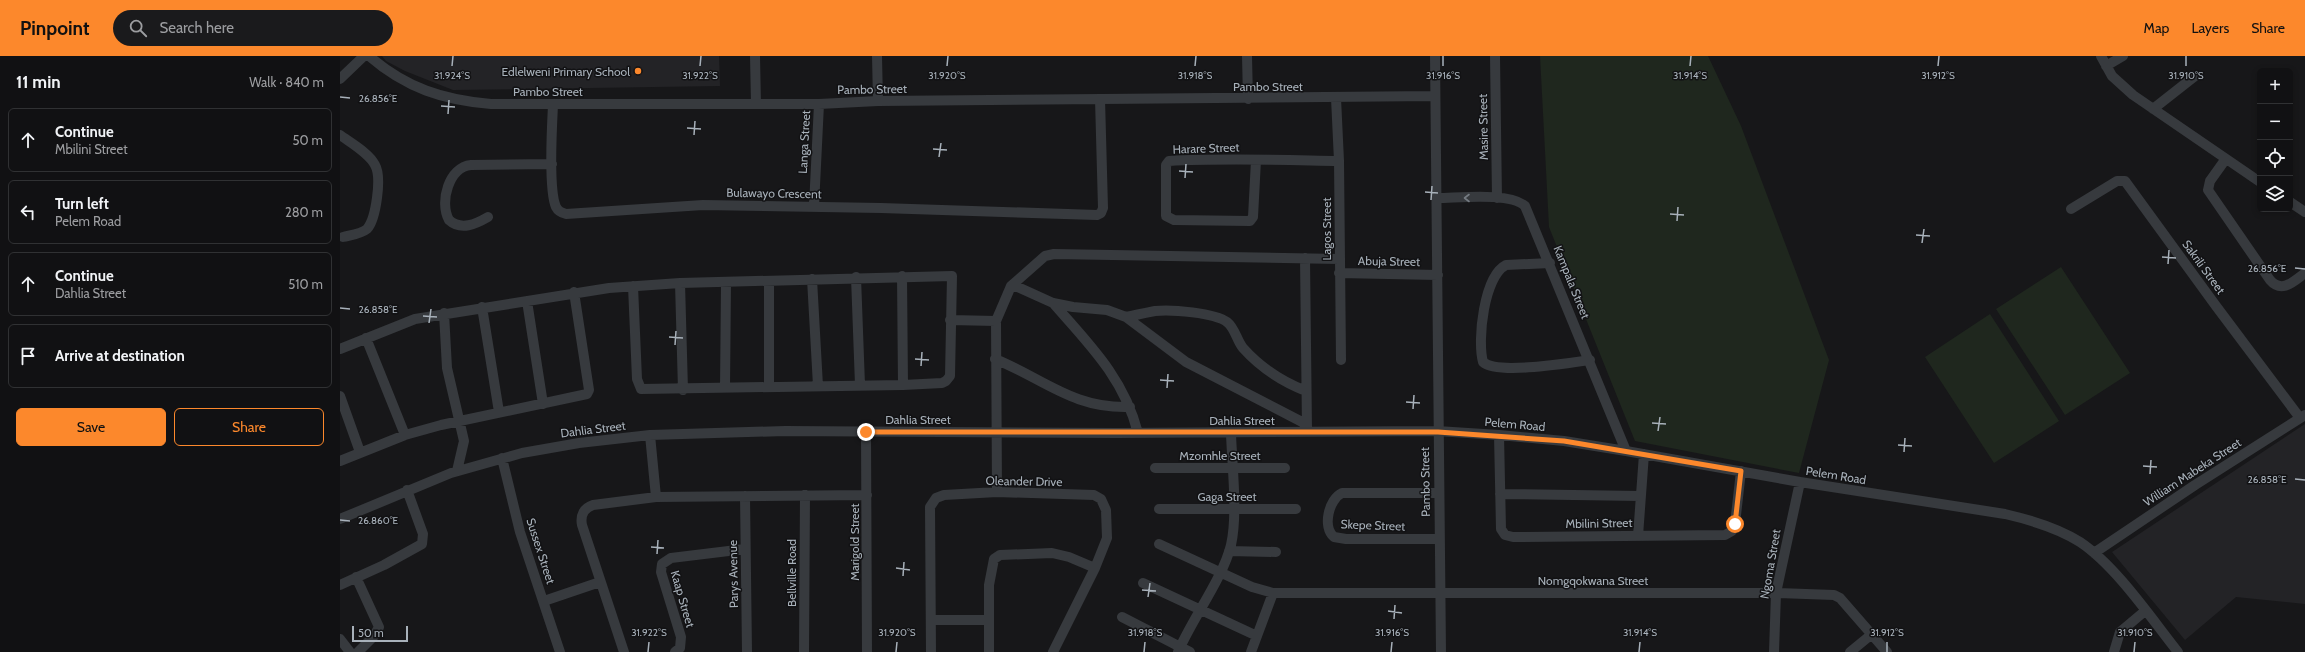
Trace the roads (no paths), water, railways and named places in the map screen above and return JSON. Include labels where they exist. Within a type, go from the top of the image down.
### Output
[{"type":"street","points":[[340,79],[364,56]]},
{"type":"street","name":"Pambo Street","points":[[369,56],[396,76],[422,90],[444,98],[491,104],[553,105],[682,102],[819,104],[878,101],[1248,99],[1435,96]]},
{"type":"street","points":[[755,56],[756,104]]},
{"type":"street","points":[[877,56],[878,101]]},
{"type":"street","points":[[1248,56],[1248,99]]},
{"type":"street","name":"Pambo Street","points":[[1435,56],[1438,198],[1439,593],[1441,652]]},
{"type":"street","name":"Masire Street","points":[[1495,56],[1497,198]]},
{"type":"street","points":[[2101,56],[2106,66],[2121,85],[2225,160],[2257,180]]},
{"type":"street","points":[[2106,66],[2123,56]]},
{"type":"street","points":[[2153,109],[2194,76]]},
{"type":"street","name":"Lagos Street","points":[[1336,98],[1339,161],[1341,360]]},
{"type":"street","name":"Bulawayo Crescent","points":[[553,105],[552,164],[555,204],[559,211],[566,214],[703,205],[814,206],[1097,216],[1102,213],[1103,208],[1100,100]]},
{"type":"street","name":"Langa Street","points":[[814,206],[819,104]]},
{"type":"street","points":[[340,135],[371,160],[376,166],[378,176],[375,209],[370,224],[364,231],[343,237]]},
{"type":"street","name":"Harare Street","points":[[1256,160],[1253,217],[1250,221],[1174,220],[1166,216],[1166,164],[1169,160],[1256,160],[1339,161]]},
{"type":"street","points":[[2225,160],[2210,181],[2208,190],[2266,274],[2272,282],[2281,287],[2288,286],[2305,273]]},
{"type":"street","points":[[488,218],[474,225],[466,226],[454,224],[449,220],[446,196],[449,182],[457,171],[471,164],[552,164]]},
{"type":"street","name":"Sakrili Street","points":[[2071,209],[2117,181],[2125,181],[2303,416]]},
{"type":"street","name":"Kampala Street","points":[[1438,198],[1497,198],[1516,200],[1525,206],[1590,360],[1626,451]]},
{"type":"street","points":[[2293,204],[2305,212]]},
{"type":"street","points":[[997,492],[995,432],[996,321],[1005,298],[1013,285],[1030,268],[1049,254],[1339,259]]},
{"type":"street","points":[[1305,258],[1307,428]]},
{"type":"street","points":[[1550,263],[1506,265],[1493,278],[1487,299],[1481,338],[1480,348],[1483,362],[1489,366],[1495,367],[1526,368],[1590,360]]},
{"type":"street","name":"Abuja Street","points":[[1339,273],[1438,275]]},
{"type":"street","points":[[902,276],[903,385]]},
{"type":"street","points":[[340,349],[408,322],[444,313],[527,301],[574,292],[633,286],[680,283],[769,282],[856,277],[952,276],[950,376],[948,380],[942,383],[903,385],[643,390],[639,388],[633,286]]},
{"type":"street","points":[[856,277],[860,385]]},
{"type":"street","points":[[812,279],[818,386]]},
{"type":"street","points":[[769,282],[769,387]]},
{"type":"street","points":[[680,283],[683,390]]},
{"type":"street","points":[[725,388],[726,283]]},
{"type":"street","points":[[1013,285],[1052,302],[1073,307],[1107,310],[1126,318],[1186,362],[1307,428]]},
{"type":"street","points":[[340,461],[405,435],[459,420],[582,396],[588,393],[574,292]]},
{"type":"street","points":[[527,301],[543,404]]},
{"type":"street","points":[[1052,302],[1111,372],[1130,407],[1138,433]]},
{"type":"street","points":[[482,307],[499,412]]},
{"type":"street","points":[[1126,318],[1163,311],[1193,313],[1221,319],[1229,325],[1243,348],[1254,359],[1291,385],[1306,391]]},
{"type":"street","points":[[444,313],[447,368],[464,441],[457,471]]},
{"type":"street","points":[[950,320],[996,321]]},
{"type":"street","points":[[366,338],[405,435]]},
{"type":"street","points":[[995,359],[1073,399],[1107,407],[1130,407]]},
{"type":"street","points":[[340,396],[360,452]]},
{"type":"street","name":"William Mabeka Street","points":[[2094,553],[2195,485],[2303,416]]},
{"type":"street","name":"Dahlia Street","points":[[340,520],[407,490],[457,471],[502,458],[579,443],[650,435],[723,431],[1231,433],[1307,428],[1438,432]]},
{"type":"street","name":"Marigold Street","points":[[866,432],[868,652]]},
{"type":"street","name":"Pelem Road","points":[[1438,432],[1499,435],[1564,441],[1800,482],[2023,518],[2067,535],[2094,553],[2145,611],[2178,652]]},
{"type":"street","points":[[1179,650],[1229,551],[1233,510],[1231,433]]},
{"type":"street","points":[[650,435],[656,497]]},
{"type":"street","name":"Mbilini Street","points":[[1499,435],[1501,529],[1505,535],[1513,537],[1722,536],[1728,534],[1735,524],[1741,471]]},
{"type":"street","points":[[1638,536],[1644,454]]},
{"type":"street","name":"Sussex Street","points":[[502,458],[520,532],[560,652]]},
{"type":"street","name":"Mzomhle Street","points":[[1155,468],[1284,468]]},
{"type":"street","name":"Ngoma Street","points":[[1774,652],[1776,593],[1800,482]]},
{"type":"street","points":[[340,585],[384,565],[422,544],[423,534],[407,490]]},
{"type":"street","name":"Oleander Drive","points":[[931,652],[930,507],[933,501],[944,495],[997,492],[1098,497],[1104,505],[1108,526],[1104,547],[1095,568],[1052,652]]},
{"type":"street","name":"Skepe Street","points":[[1439,493],[1342,493],[1336,496],[1330,504],[1328,529],[1334,537],[1346,539],[1439,538]]},
{"type":"street","points":[[1500,494],[1640,496]]},
{"type":"street","name":"Bellville Road","points":[[804,495],[804,652]]},
{"type":"street","points":[[624,652],[582,525],[581,517],[585,509],[594,505],[656,497],[867,495]]},
{"type":"street","name":"Parys Avenue","points":[[745,496],[747,652]]},
{"type":"street","name":"Gaga Street","points":[[1159,509],[1296,509]]},
{"type":"street","name":"Nomgqokwana Street","points":[[1159,544],[1258,590],[1273,593],[1776,593],[1837,596],[1887,652]]},
{"type":"street","name":"Kaap Street","points":[[675,652],[680,648],[681,637],[661,572],[662,564],[671,558],[745,549]]},
{"type":"street","points":[[1229,551],[1276,552]]},
{"type":"street","points":[[989,652],[988,620],[991,563],[1000,555],[1052,553],[1069,557],[1095,568]]},
{"type":"street","points":[[356,577],[378,627],[374,636],[358,652]]},
{"type":"street","points":[[544,601],[600,582]]},
{"type":"street","points":[[1143,584],[1199,611],[1258,636]]},
{"type":"street","points":[[1251,652],[1273,593]]},
{"type":"street","points":[[2114,652],[2120,632],[2145,611]]},
{"type":"street","points":[[1122,617],[1179,650],[1190,652]]},
{"type":"street","points":[[931,620],[988,620]]},
{"type":"street","points":[[1850,652],[1872,634]]},
{"type":"street","points":[[340,639],[350,652]]},
{"type":"place","name":"Edlelweni Primary School","points":[[638,71]]}]
